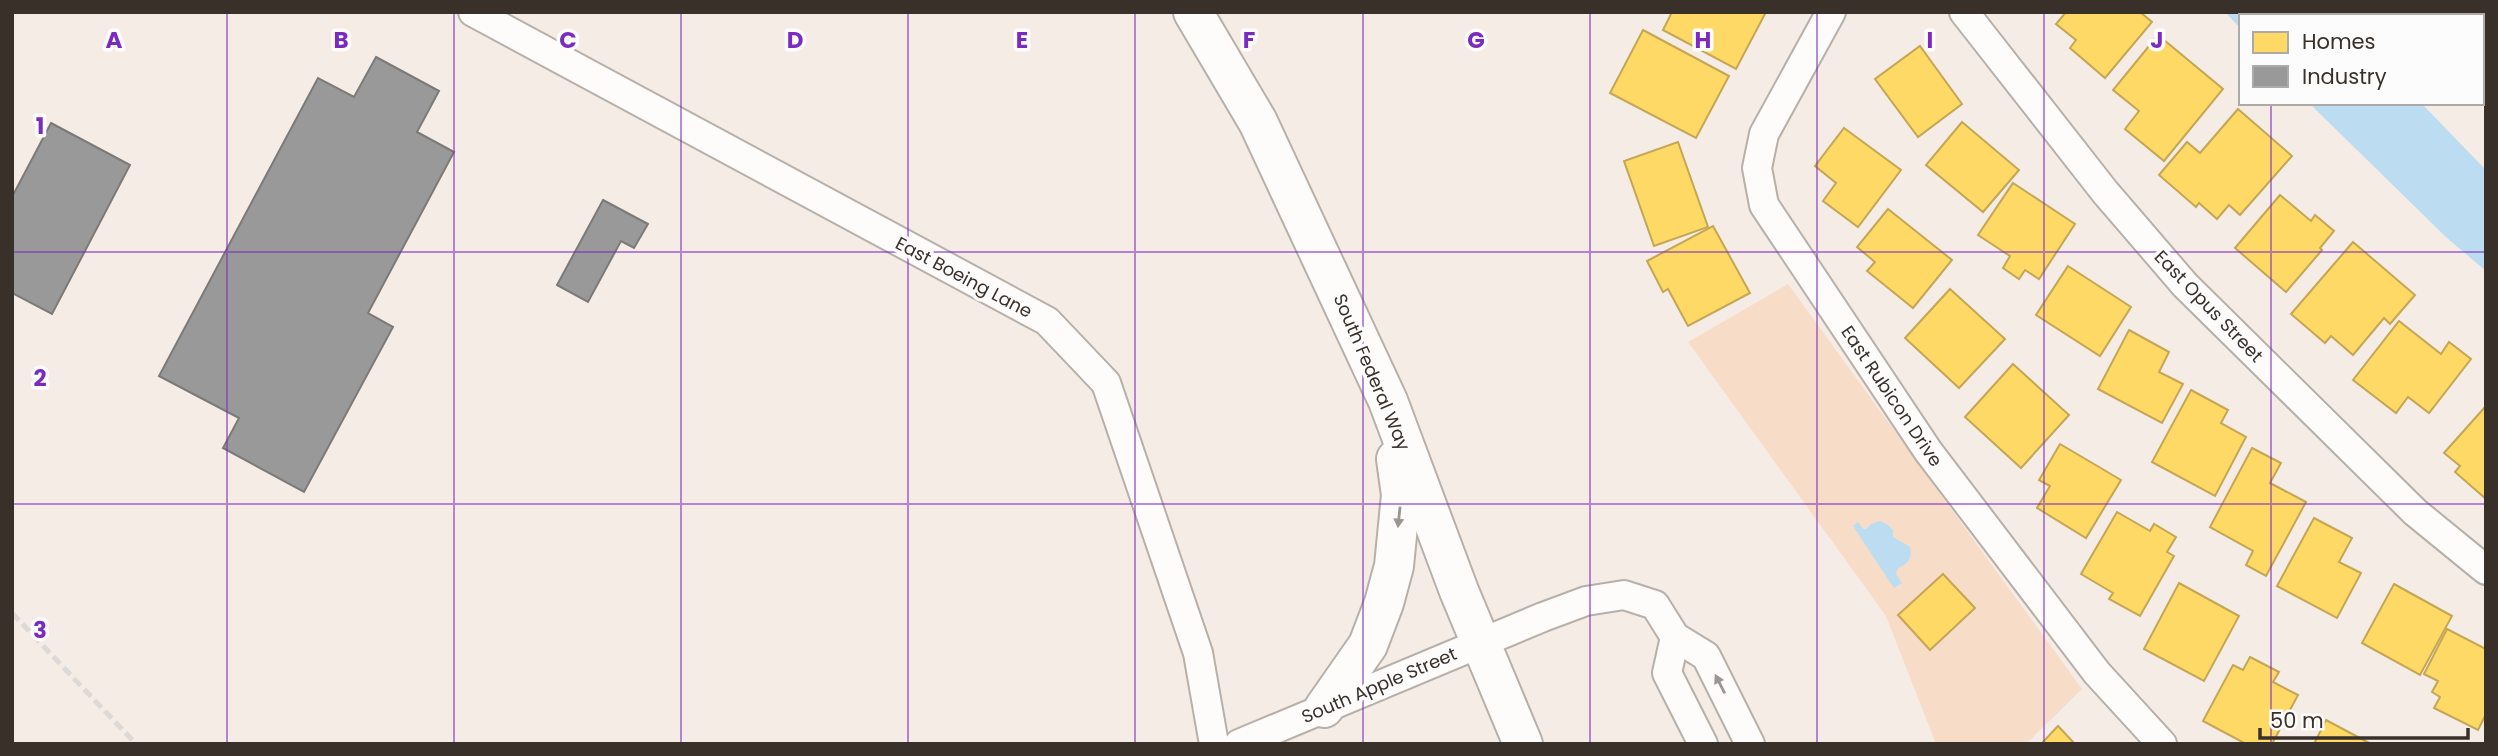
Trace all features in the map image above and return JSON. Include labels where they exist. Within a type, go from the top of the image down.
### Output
[{"type":"main road","name":"South Federal Way","points":[[1193,12],[1258,122],[1388,401],[1480,642],[1523,744]]},
{"type":"main road","points":[[1324,708],[1368,645],[1394,566],[1401,495],[1388,401]]},
{"type":"street","name":"East Boeing Lane","points":[[473,12],[1047,321],[1106,383],[1198,653],[1214,744]]},
{"type":"street","name":"East Rubicon Drive","points":[[1831,12],[1764,134],[1757,168],[1764,205],[1928,451],[2097,673],[2162,744]]},
{"type":"street","name":"East Opus Street","points":[[1964,12],[2105,192],[2185,285],[2416,512],[2486,570]]},
{"type":"street","name":"South Apple Street","points":[[1239,744],[1480,642],[1586,601],[1624,595],[1654,605],[1675,637]]},
{"type":"street","points":[[1703,744],[1667,673],[1675,637],[1706,656],[1751,744]]},
{"type":"shaded area","points":[[1788,284],[2082,689],[2026,744],[1936,744],[1886,616],[1688,342]]},
{"type":"water","points":[[2225,12],[2334,14],[2239,14],[2239,27]]},
{"type":"water","points":[[2311,105],[2423,105],[2486,170],[2486,271],[2447,238]]},
{"type":"water","points":[[1880,521],[1893,530],[1893,537],[1910,547],[1909,560],[1898,568],[1896,574],[1902,583],[1894,588],[1853,526],[1858,522],[1866,529]]},
{"type":"building: Homes","points":[[1672,12],[1766,12],[1736,69],[1663,30]]},
{"type":"building: Homes","points":[[2066,12],[2140,12],[2152,22],[2105,78],[2070,48],[2076,40],[2056,24]]},
{"type":"building: Homes","points":[[1643,30],[1729,76],[1696,138],[1610,93]]},
{"type":"building: Homes","points":[[2158,35],[2223,89],[2164,161],[2125,129],[2139,111],[2113,90]]},
{"type":"building: Homes","points":[[1920,46],[1962,104],[1918,137],[1875,79]]},
{"type":"building: Homes","points":[[2238,109],[2292,156],[2240,215],[2229,205],[2217,219],[2199,203],[2196,207],[2159,175],[2187,142],[2200,153]]},
{"type":"building: Homes","points":[[1962,122],[2019,170],[1983,212],[1926,165]]},
{"type":"building: Homes","points":[[1844,128],[1901,170],[1858,227],[1823,201],[1836,183],[1815,166]]},
{"type":"building: Homes","points":[[1678,142],[1708,227],[1654,246],[1624,161]]},
{"type":"building: Homes","points":[[2013,183],[2075,224],[2039,279],[2025,270],[2019,279],[2003,268],[2010,256],[1978,235]]},
{"type":"building: Homes","points":[[2280,195],[2311,221],[2315,215],[2334,231],[2320,248],[2322,250],[2286,292],[2235,248]]},
{"type":"building: Homes","points":[[1888,209],[1952,260],[1913,308],[1867,271],[1875,262],[1857,247]]},
{"type":"building: Homes","points":[[1713,226],[1750,293],[1688,326],[1668,289],[1663,292],[1647,261]]},
{"type":"building: Homes","points":[[2353,242],[2415,295],[2390,324],[2384,318],[2353,355],[2331,336],[2325,343],[2291,314]]},
{"type":"building: Homes","points":[[2068,266],[2131,307],[2100,356],[2036,315]]},
{"type":"building: Homes","points":[[1950,289],[2005,339],[1959,388],[1905,338]]},
{"type":"building: Homes","points":[[2399,321],[2441,354],[2449,342],[2471,359],[2429,413],[2408,397],[2396,413],[2353,380]]},
{"type":"building: Homes","points":[[2129,330],[2169,352],[2159,372],[2183,384],[2162,423],[2098,389]]},
{"type":"building: Homes","points":[[2013,364],[2069,415],[2021,468],[1965,417]]},
{"type":"building: Homes","points":[[2191,390],[2228,410],[2221,423],[2246,437],[2215,496],[2152,462]]},
{"type":"building: Homes","points":[[2485,407],[2486,499],[2455,472],[2460,466],[2444,453]]},
{"type":"building: Homes","points":[[2060,444],[2121,480],[2086,538],[2037,508],[2050,486],[2039,480]]},
{"type":"building: Homes","points":[[2252,448],[2281,463],[2270,483],[2306,502],[2266,576],[2246,565],[2253,551],[2210,527]]},
{"type":"building: Homes","points":[[2117,512],[2150,531],[2154,524],[2176,537],[2167,552],[2174,556],[2140,616],[2109,599],[2113,593],[2081,574]]},
{"type":"building: Homes","points":[[2314,518],[2352,538],[2339,562],[2361,573],[2337,618],[2277,586]]},
{"type":"building: Homes","points":[[1943,574],[1975,608],[1930,650],[1898,615]]},
{"type":"building: Homes","points":[[2179,583],[2239,616],[2204,681],[2144,649]]},
{"type":"building: Homes","points":[[2394,584],[2452,616],[2420,675],[2362,643]]},
{"type":"building: Homes","points":[[2447,629],[2486,649],[2486,714],[2478,730],[2434,708],[2440,697],[2432,692],[2438,681],[2424,674]]},
{"type":"building: Homes","points":[[2250,657],[2279,672],[2273,682],[2298,695],[2272,744],[2246,744],[2203,721],[2233,665],[2243,670]]},
{"type":"building: Homes","points":[[2326,720],[2371,744],[2314,744]]},
{"type":"building: Homes","points":[[2058,726],[2075,744],[2041,744]]},
{"type":"building: Industry","points":[[376,57],[439,91],[417,132],[454,152],[368,313],[393,327],[304,492],[223,448],[239,418],[159,376],[318,78],[354,97]]},
{"type":"building: Industry","points":[[51,123],[130,165],[52,314],[12,293],[12,197]]},
{"type":"building: Industry","points":[[603,200],[648,224],[634,248],[621,241],[588,302],[557,285]]},
{"type":"railway","points":[[12,613],[136,744]]}]
